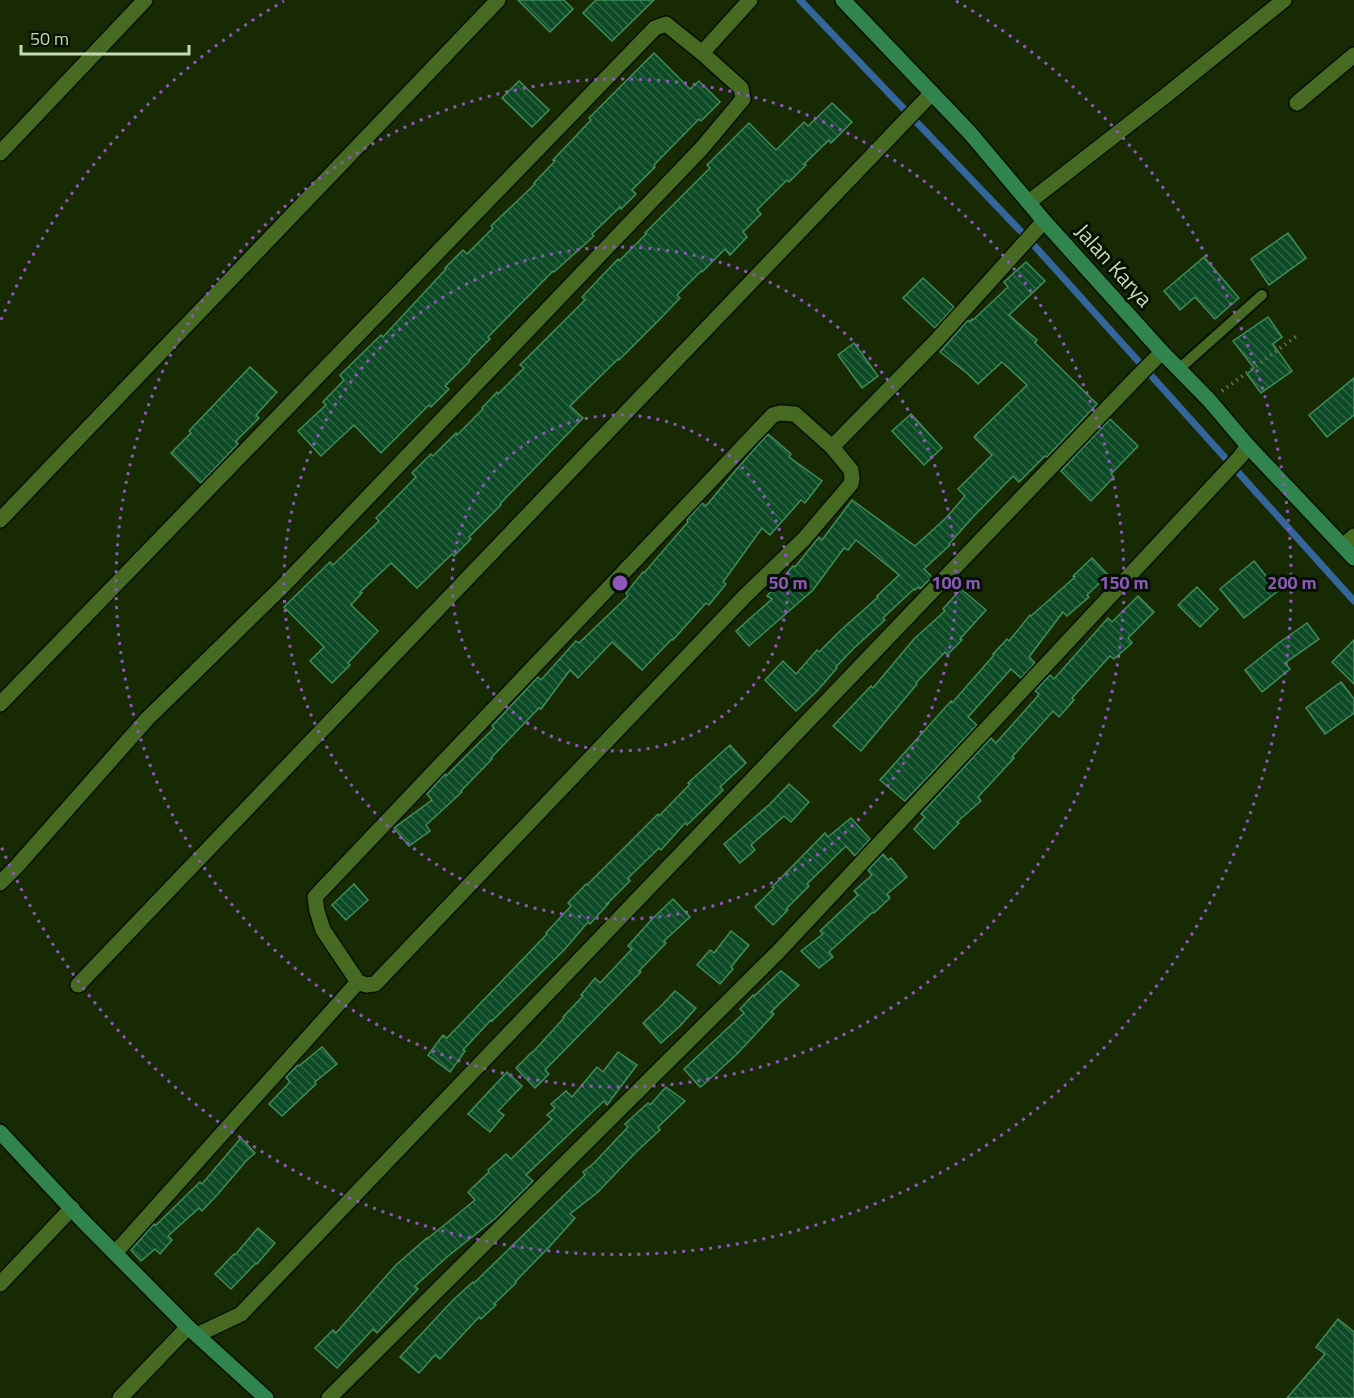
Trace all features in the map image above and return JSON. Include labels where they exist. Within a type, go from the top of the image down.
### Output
[{"type":"street","points":[[0,153],[145,0]]},
{"type":"street","points":[[0,520],[498,0]]},
{"type":"street","points":[[702,53],[750,0]]},
{"type":"street","name":"Jalan Karya","points":[[843,0],[970,133],[1029,202],[1041,225],[1159,356],[1179,369],[1209,400],[1244,451],[1348,541],[1354,558]]},
{"type":"street","points":[[1029,202],[1284,0]]},
{"type":"street","points":[[0,704],[656,28],[666,24],[741,88],[743,99],[702,148],[282,587],[147,719],[17,866],[0,882]]},
{"type":"street","points":[[1297,103],[1354,55]]},
{"type":"street","points":[[78,985],[932,93]]},
{"type":"street","points":[[832,447],[936,341],[1041,225]]},
{"type":"street","points":[[120,1398],[193,1331],[241,1314],[1159,356]]},
{"type":"street","points":[[795,414],[832,447],[851,470],[851,484],[804,539],[745,596],[375,984],[371,986],[358,982],[323,930],[315,897],[773,415],[795,414]]},
{"type":"street","points":[[329,1398],[778,951],[1244,451]]},
{"type":"street","points":[[115,1253],[358,982]]},
{"type":"street","points":[[0,1132],[193,1331],[266,1398]]},
{"type":"street","points":[[0,1284],[72,1208]]},
{"type":"lane","points":[[1179,369],[1262,295]]},
{"type":"path","points":[[1209,400],[1298,335]]},
{"type":"building","points":[[518,0],[564,0],[573,9],[550,32]]},
{"type":"building","points":[[596,0],[654,0],[612,41],[583,13]]},
{"type":"building","points":[[654,53],[690,89],[699,81],[720,102],[701,121],[699,119],[654,165],[655,167],[632,190],[636,194],[592,234],[594,236],[553,271],[488,337],[490,339],[445,386],[449,389],[431,407],[429,405],[381,453],[354,425],[321,456],[298,431],[326,405],[323,402],[344,380],[340,375],[381,335],[383,337],[463,250],[467,254],[493,228],[491,226],[535,184],[555,161],[553,160],[591,120],[589,118]]},
{"type":"building","points":[[519,81],[549,110],[532,127],[502,98]]},
{"type":"building","points":[[832,103],[852,122],[831,143],[829,140],[789,182],[787,180],[757,210],[761,214],[743,232],[747,237],[730,255],[725,249],[701,271],[677,295],[680,298],[657,322],[570,406],[583,418],[469,537],[471,539],[417,588],[391,563],[360,592],[362,593],[351,605],[378,631],[332,683],[310,661],[324,647],[284,607],[330,562],[333,565],[379,521],[376,518],[416,477],[412,473],[431,454],[433,456],[456,433],[457,435],[497,392],[498,394],[524,368],[520,365],[585,300],[582,297],[710,168],[707,165],[749,123],[776,150],[804,122],[808,126]]},
{"type":"building","points":[[1288,233],[1306,258],[1269,285],[1251,259]]},
{"type":"building","points":[[1204,257],[1239,298],[1215,319],[1195,297],[1180,310],[1164,291]]},
{"type":"building","points":[[1026,262],[1045,281],[1009,315],[1037,340],[1035,343],[1097,404],[1047,457],[1045,456],[1019,482],[1013,476],[972,518],[950,545],[924,569],[932,577],[920,589],[918,587],[914,589],[883,618],[885,620],[854,648],[818,690],[796,711],[765,680],[783,661],[796,674],[817,650],[819,652],[899,575],[856,540],[848,550],[844,548],[813,590],[749,646],[736,631],[772,599],[767,596],[793,566],[795,567],[819,537],[822,540],[852,500],[915,546],[946,518],[965,496],[958,489],[992,455],[974,437],[1027,385],[1002,362],[978,384],[940,352],[968,320],[970,322],[973,320],[1008,287],[1004,282]]},
{"type":"building","points":[[923,278],[954,307],[935,328],[903,298]]},
{"type":"building","points":[[1268,317],[1282,337],[1273,344],[1292,371],[1261,393],[1247,374],[1254,368],[1233,341]]},
{"type":"building","points":[[854,343],[878,376],[862,388],[838,355]]},
{"type":"building","points":[[250,367],[277,392],[256,415],[259,418],[236,441],[238,444],[201,483],[171,453]]},
{"type":"building","points":[[1354,378],[1354,415],[1327,437],[1309,415]]},
{"type":"building","points":[[911,414],[942,448],[924,465],[892,431]]},
{"type":"building","points":[[1110,419],[1138,446],[1111,474],[1114,477],[1091,501],[1061,471]]},
{"type":"building","points":[[768,434],[791,454],[789,457],[822,481],[805,503],[801,500],[770,535],[762,528],[723,582],[726,584],[709,605],[706,603],[642,670],[612,642],[578,678],[570,670],[541,709],[539,708],[491,758],[462,792],[426,825],[430,831],[409,846],[394,828],[432,800],[427,794],[494,728],[492,726],[538,677],[541,680],[576,641],[579,643],[628,596],[626,593],[688,522],[687,520],[702,503],[706,506]]},
{"type":"building","points":[[1092,558],[1108,575],[1087,595],[1089,597],[1067,616],[1063,612],[1029,657],[1035,663],[1021,678],[1011,669],[968,717],[977,725],[905,801],[880,780],[951,701],[952,703],[1007,639],[1009,641],[1030,615],[1075,577],[1073,576]]},
{"type":"building","points":[[1254,561],[1278,591],[1244,618],[1220,589]]},
{"type":"building","points":[[1197,587],[1218,609],[1200,627],[1178,605]]},
{"type":"building","points":[[961,589],[986,610],[960,639],[962,640],[947,655],[945,652],[916,683],[861,751],[833,726],[871,686],[873,688],[914,639],[945,611],[943,609]]},
{"type":"building","points":[[1138,596],[1154,612],[1128,638],[1132,643],[1114,659],[1110,656],[1072,698],[1074,700],[1059,717],[1053,711],[978,797],[981,801],[957,822],[959,823],[934,849],[914,829],[925,817],[921,814],[991,738],[996,743],[1037,697],[1039,694],[1035,691],[1050,675],[1054,679],[1108,618],[1112,622]]},
{"type":"building","points":[[1307,623],[1319,639],[1285,663],[1290,669],[1262,692],[1245,670]]},
{"type":"building","points":[[1354,640],[1354,684],[1332,662]]},
{"type":"building","points":[[1341,682],[1354,699],[1354,713],[1325,734],[1306,708]]},
{"type":"building","points":[[730,745],[746,763],[720,787],[723,790],[687,825],[685,823],[661,850],[659,848],[628,878],[630,881],[590,924],[588,922],[565,949],[463,1050],[465,1051],[450,1072],[428,1055],[443,1035],[447,1038],[547,934],[571,906],[568,903],[586,884],[658,814],[659,816],[690,784],[688,783]]},
{"type":"building","points":[[789,784],[809,802],[791,822],[784,816],[751,845],[755,850],[740,863],[724,844],[770,804]]},
{"type":"building","points":[[851,818],[870,839],[855,856],[846,846],[807,884],[809,886],[773,925],[755,907],[825,833],[828,837]]},
{"type":"building","points":[[883,854],[888,860],[891,858],[907,877],[887,894],[890,898],[829,952],[833,957],[819,968],[801,951],[823,934],[820,931],[858,895],[854,891],[872,875],[868,870]]},
{"type":"building","points":[[354,884],[368,900],[346,920],[332,905]]},
{"type":"building","points":[[673,899],[690,917],[664,941],[666,943],[639,971],[641,972],[545,1070],[549,1074],[535,1088],[516,1068],[564,1018],[595,978],[600,983],[632,949],[628,946]]},
{"type":"building","points":[[731,931],[749,945],[720,984],[697,965],[710,950],[714,953]]},
{"type":"building","points":[[781,971],[799,985],[771,1012],[774,1014],[737,1054],[700,1087],[684,1069],[744,1013],[740,1009]]},
{"type":"building","points":[[675,991],[696,1008],[661,1043],[643,1023]]},
{"type":"building","points":[[322,1047],[337,1064],[315,1082],[316,1084],[282,1116],[269,1104],[290,1082],[286,1077]]},
{"type":"building","points":[[618,1052],[637,1065],[607,1105],[604,1101],[526,1175],[533,1181],[497,1217],[415,1286],[418,1289],[377,1333],[373,1329],[337,1368],[315,1348],[333,1330],[336,1333],[396,1265],[475,1200],[468,1192],[506,1154],[511,1159],[552,1119],[547,1115],[555,1108],[551,1104],[566,1091],[572,1097],[597,1067],[603,1072]]},
{"type":"building","points":[[507,1072],[522,1086],[498,1111],[504,1115],[490,1132],[468,1114]]},
{"type":"building","points":[[666,1087],[685,1101],[658,1127],[660,1130],[598,1192],[570,1214],[575,1218],[494,1304],[496,1305],[481,1319],[479,1317],[440,1359],[435,1355],[419,1373],[400,1357],[453,1300],[474,1283],[585,1175],[583,1172],[628,1127],[625,1124],[648,1103],[650,1105]]},
{"type":"building","points":[[241,1138],[255,1153],[202,1211],[199,1208],[168,1236],[172,1240],[160,1254],[155,1249],[141,1261],[131,1250],[154,1224],[156,1225],[200,1182],[202,1184]]},
{"type":"building","points":[[258,1228],[275,1243],[231,1289],[215,1274]]},
{"type":"building","points":[[1338,1319],[1354,1332],[1354,1398],[1287,1398],[1325,1354],[1316,1347]]},
{"type":"waterway","points":[[800,0],[1031,242],[1354,601]]}]
